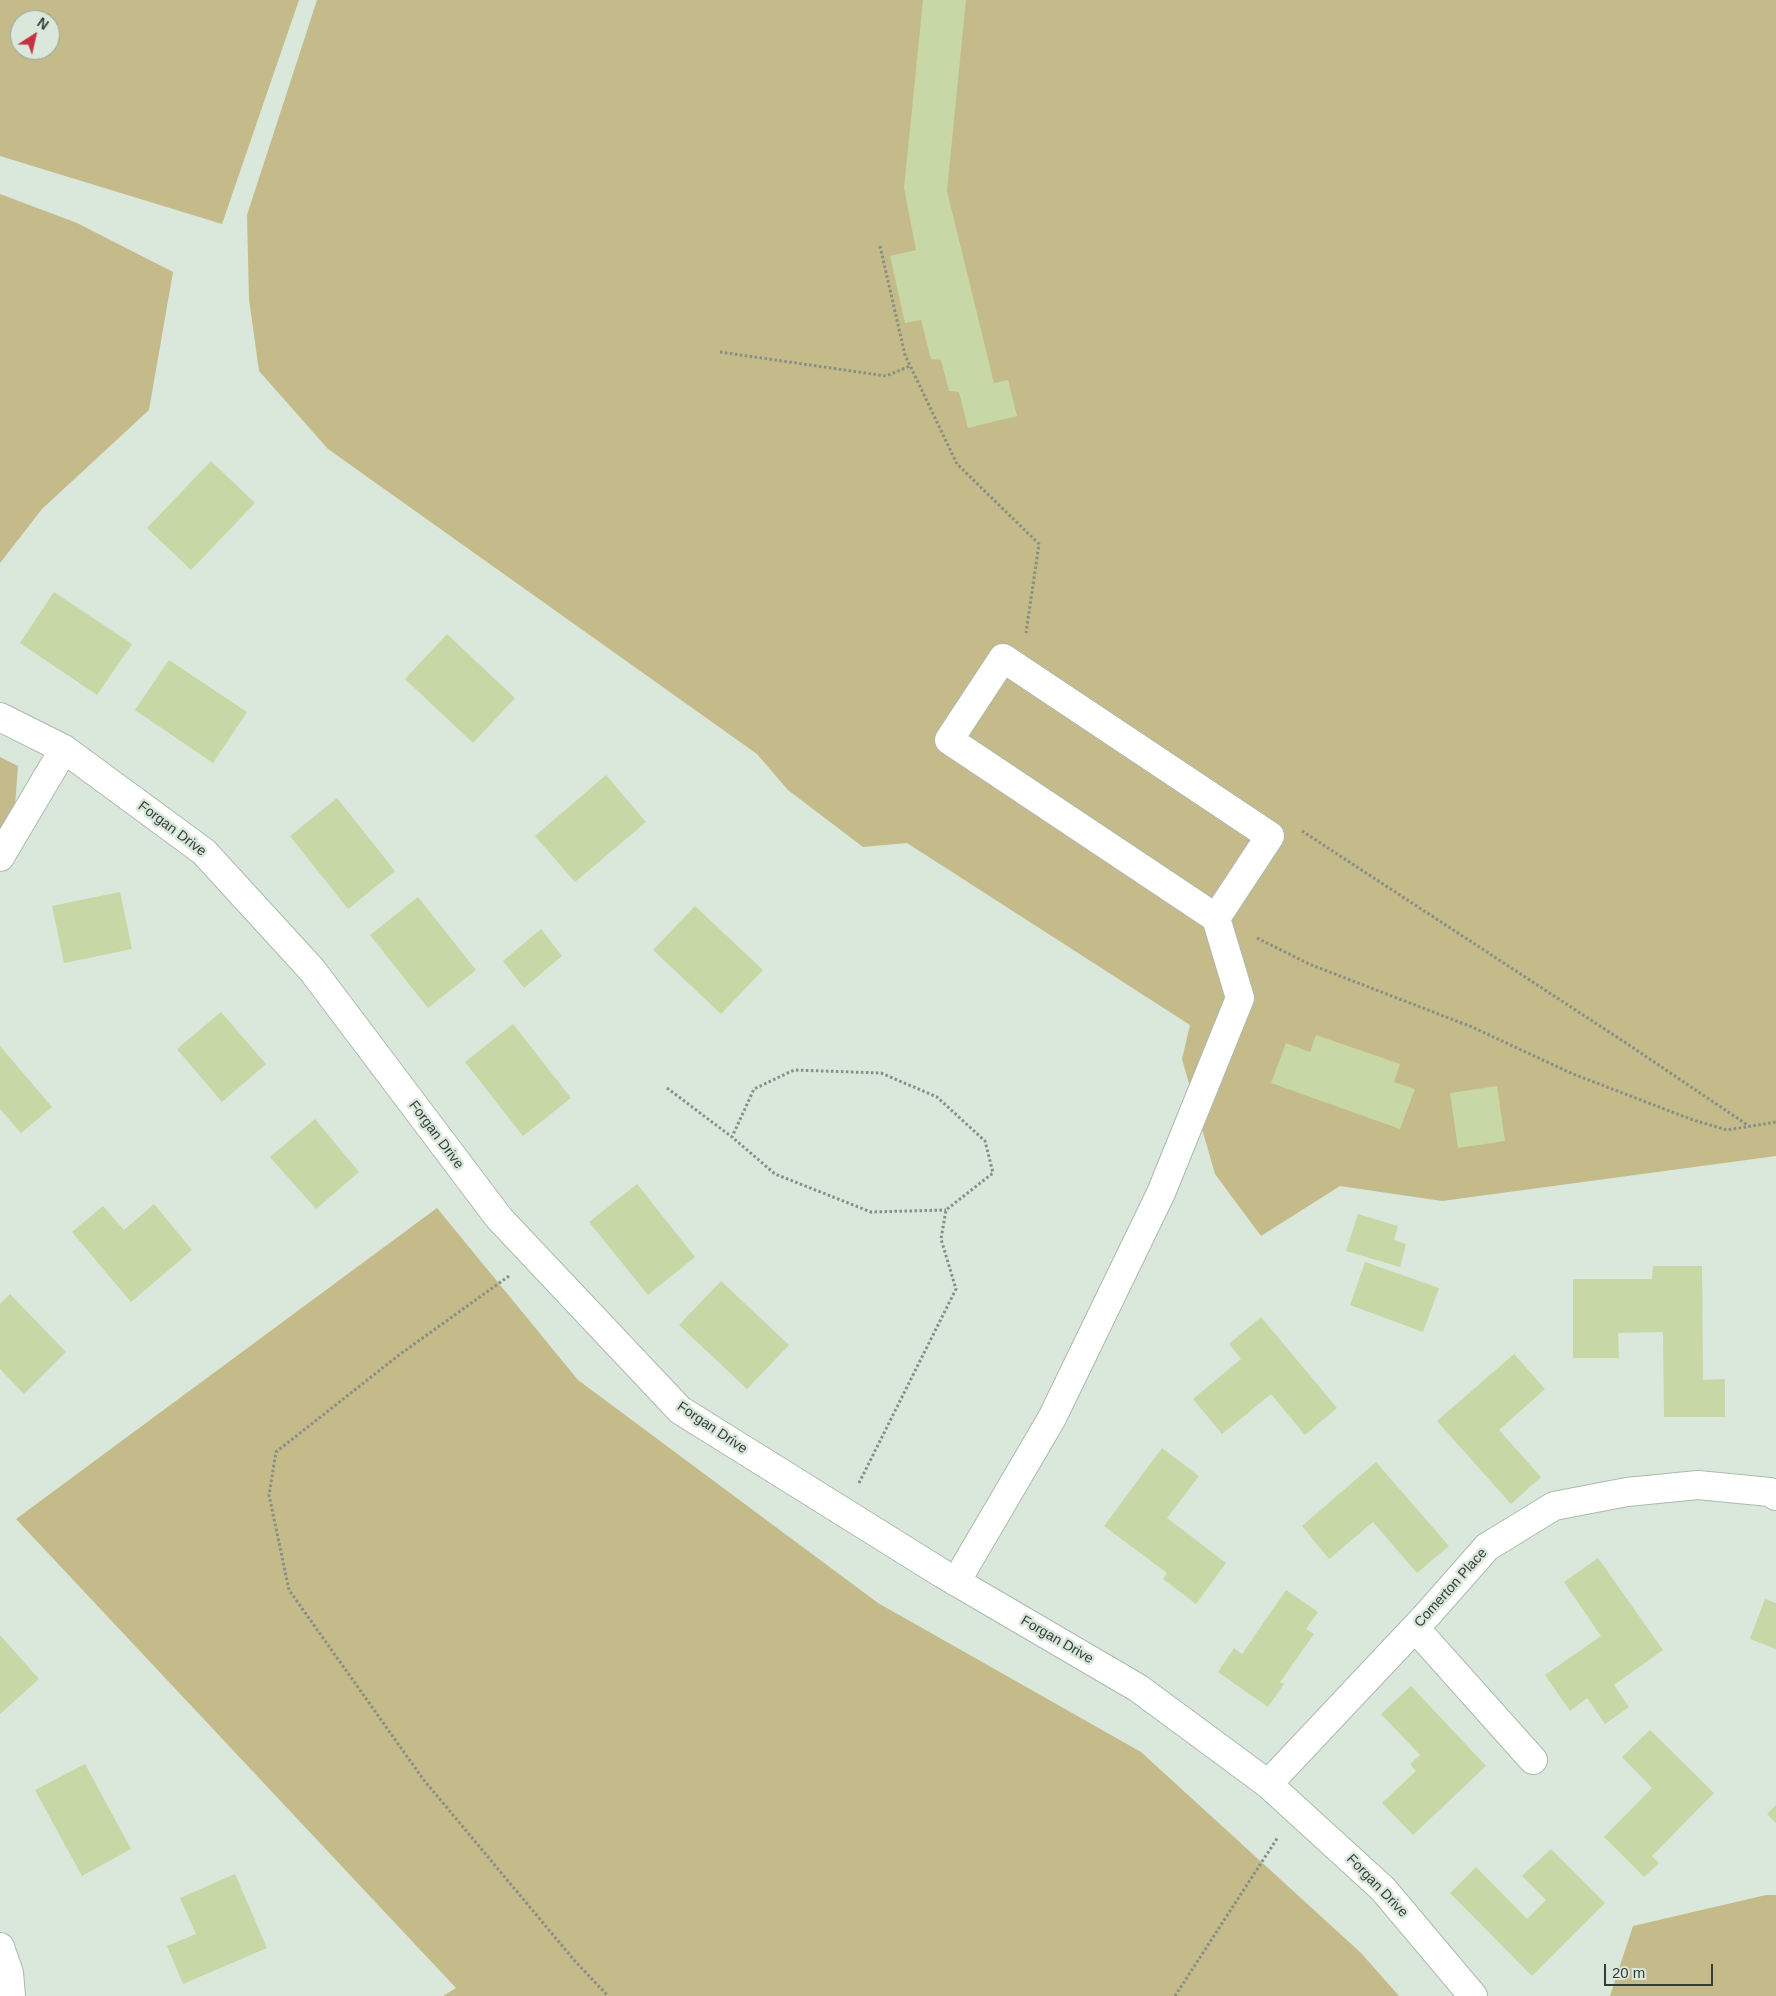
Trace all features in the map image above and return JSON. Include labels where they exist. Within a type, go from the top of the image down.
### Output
[{"type":"street","points":[[956,1582],[1057,1410],[1161,1193],[1240,998],[1216,918],[948,740],[1003,658],[1270,836],[1216,918]]},
{"type":"street","name":"Forgan Drive","points":[[0,717],[64,749],[204,852],[312,970],[499,1218],[680,1410],[956,1582],[1138,1688],[1268,1784],[1383,1888],[1473,1996]]},
{"type":"street","points":[[0,857],[64,749]]},
{"type":"street","name":"Comerton Place","points":[[1268,1784],[1415,1628],[1487,1547],[1554,1506],[1627,1492],[1698,1485],[1770,1492],[1776,1496]]},
{"type":"street","points":[[1415,1628],[1533,1760]]},
{"type":"street","points":[[0,1947],[9,1973],[11,1996]]},
{"type":"path","points":[[880,246],[906,356],[957,464],[1039,544],[1021,671]]},
{"type":"path","points":[[720,352],[886,376],[910,366]]},
{"type":"path","points":[[1300,830],[1626,1043],[1749,1126]]},
{"type":"path","points":[[1216,918],[1310,964],[1472,1027],[1592,1081],[1693,1120],[1727,1130],[1776,1122]]},
{"type":"path","points":[[667,1088],[732,1137],[775,1174],[870,1212],[946,1210],[993,1172],[984,1141],[937,1097],[881,1074],[794,1070],[754,1089],[732,1137]]},
{"type":"path","points":[[844,1512],[956,1289],[941,1239],[946,1210]]},
{"type":"path","points":[[535,1257],[399,1356],[276,1452],[269,1495],[289,1590],[423,1779],[574,1960],[608,1996]]},
{"type":"path","points":[[1176,1996],[1296,1809]]},
{"type":"shaded area","points":[[0,0],[299,0],[222,224],[0,156]]},
{"type":"shaded area","points":[[317,0],[1776,0],[1776,1156],[1442,1201],[1340,1186],[1261,1236],[1215,1174],[1182,1059],[1190,1025],[907,843],[863,847],[788,790],[757,754],[328,449],[259,371],[249,299],[247,215]]},
{"type":"shaded area","points":[[0,194],[77,223],[173,272],[149,410],[42,509],[0,563]]},
{"type":"shaded area","points":[[0,757],[18,766],[15,806],[0,832]]},
{"type":"shaded area","points":[[437,1208],[578,1380],[878,1603],[1141,1752],[1361,1953],[1399,1996],[443,1996],[456,1988],[16,1519]]},
{"type":"shaded area","points":[[1766,1895],[1776,1895],[1776,1996],[1610,1996],[1633,1926]]},
{"type":"building","points":[[923,0],[966,0],[947,191],[994,383],[1008,380],[1017,416],[968,428],[959,392],[949,391],[941,360],[931,359],[921,320],[905,323],[890,256],[916,250],[904,188]]},
{"type":"building","points":[[211,461],[255,503],[191,570],[147,528]]},
{"type":"building","points":[[54,592],[132,644],[97,695],[20,643]]},
{"type":"building","points":[[447,634],[515,698],[473,743],[405,679]]},
{"type":"building","points":[[169,660],[247,712],[213,763],[135,710]]},
{"type":"building","points":[[606,775],[646,822],[575,882],[535,836]]},
{"type":"building","points":[[337,798],[395,871],[348,909],[290,836]]},
{"type":"building","points":[[120,892],[132,949],[64,963],[52,906]]},
{"type":"building","points":[[418,897],[476,970],[428,1008],[370,935]]},
{"type":"building","points":[[695,906],[763,970],[721,1014],[653,950]]},
{"type":"building","points":[[541,929],[562,956],[524,988],[503,961]]},
{"type":"building","points":[[221,1012],[266,1064],[222,1102],[177,1049]]},
{"type":"building","points":[[513,1024],[571,1098],[523,1136],[465,1062]]},
{"type":"building","points":[[1316,1035],[1400,1064],[1394,1082],[1415,1089],[1400,1129],[1271,1083],[1286,1043],[1310,1052]]},
{"type":"building","points":[[0,1046],[52,1107],[21,1133],[0,1109]]},
{"type":"building","points":[[1497,1086],[1505,1141],[1458,1148],[1450,1093]]},
{"type":"building","points":[[315,1119],[359,1172],[316,1209],[270,1157]]},
{"type":"building","points":[[637,1184],[695,1257],[648,1295],[589,1222]]},
{"type":"building","points":[[154,1204],[192,1250],[131,1302],[72,1232],[103,1206],[124,1230]]},
{"type":"building","points":[[1358,1214],[1398,1226],[1394,1240],[1406,1244],[1400,1267],[1346,1251]]},
{"type":"building","points":[[1365,1262],[1439,1288],[1423,1332],[1350,1305]]},
{"type":"building","points":[[1653,1266],[1702,1266],[1703,1380],[1725,1379],[1725,1417],[1664,1417],[1663,1332],[1618,1333],[1619,1358],[1573,1358],[1573,1279],[1652,1279]]},
{"type":"building","points":[[721,1281],[789,1345],[747,1389],[679,1325]]},
{"type":"building","points":[[10,1294],[66,1352],[24,1394],[0,1369],[0,1304]]},
{"type":"building","points":[[1261,1317],[1337,1408],[1305,1435],[1271,1394],[1222,1434],[1193,1399],[1241,1359],[1229,1344]]},
{"type":"building","points":[[1514,1354],[1545,1389],[1499,1430],[1541,1477],[1511,1504],[1437,1421]]},
{"type":"building","points":[[1162,1448],[1199,1476],[1167,1518],[1226,1563],[1196,1604],[1163,1579],[1167,1573],[1104,1526]]},
{"type":"building","points":[[1376,1462],[1449,1546],[1417,1573],[1373,1522],[1329,1559],[1302,1526]]},
{"type":"building","points":[[1598,1558],[1663,1650],[1614,1685],[1629,1707],[1605,1724],[1587,1698],[1570,1711],[1545,1675],[1601,1636],[1564,1582]]},
{"type":"building","points":[[1286,1590],[1318,1612],[1306,1629],[1314,1634],[1280,1682],[1284,1684],[1268,1707],[1218,1672],[1234,1648],[1242,1654]]},
{"type":"building","points":[[1765,1599],[1776,1603],[1776,1649],[1750,1639]]},
{"type":"building","points":[[0,1635],[39,1679],[0,1714]]},
{"type":"building","points":[[1411,1686],[1486,1766],[1413,1835],[1382,1803],[1416,1771],[1410,1764],[1420,1755],[1381,1714]]},
{"type":"building","points":[[1650,1730],[1714,1793],[1652,1856],[1659,1863],[1644,1877],[1604,1837],[1652,1788],[1622,1757]]},
{"type":"building","points":[[85,1764],[131,1849],[82,1876],[35,1790]]},
{"type":"building","points":[[1776,1805],[1776,1823],[1767,1814]]},
{"type":"building","points":[[1551,1849],[1605,1903],[1532,1976],[1450,1893],[1476,1867],[1527,1919],[1546,1900],[1522,1876]]},
{"type":"building","points":[[235,1874],[267,1948],[183,1984],[167,1946],[196,1934],[180,1898]]}]
